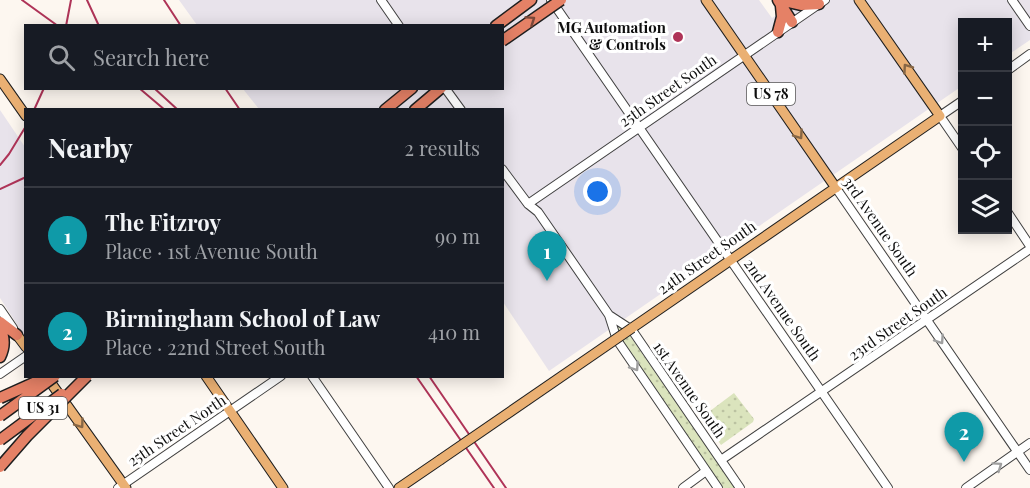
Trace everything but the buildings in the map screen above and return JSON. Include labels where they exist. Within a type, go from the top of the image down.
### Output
[{"type":"highway","points":[[499,24],[531,0]]},
{"type":"highway","points":[[504,40],[561,0]]},
{"type":"highway","points":[[783,2],[801,5],[822,2]]},
{"type":"highway","points":[[783,2],[795,21]]},
{"type":"highway","points":[[778,32],[783,2]]},
{"type":"highway","points":[[387,108],[410,90]]},
{"type":"highway","points":[[418,108],[440,90]]},
{"type":"highway","points":[[0,322],[17,335]]},
{"type":"highway","points":[[0,328],[4,343],[0,357]]},
{"type":"highway","points":[[0,398],[43,378]]},
{"type":"highway","name":"US 31","points":[[0,416],[53,378]]},
{"type":"highway","name":"US 31","points":[[0,440],[83,378]]},
{"type":"highway","points":[[0,467],[84,378]]},
{"type":"main road","name":"3rd Avenue South","points":[[706,0],[836,188]]},
{"type":"main road","points":[[859,0],[940,116]]},
{"type":"main road","points":[[0,79],[24,113]]},
{"type":"main road","name":"24th Street South","points":[[399,488],[940,116]]},
{"type":"main road","points":[[17,335],[24,344]]},
{"type":"main road","points":[[48,378],[122,487]]},
{"type":"main road","points":[[207,378],[283,488]]},
{"type":"street","points":[[381,0],[398,24]]},
{"type":"street","name":"2nd Avenue South","points":[[551,0],[888,488]]},
{"type":"street","points":[[1012,0],[1030,26]]},
{"type":"street","name":"25th Street South","points":[[528,204],[822,2]]},
{"type":"street","points":[[1012,67],[1030,54]]},
{"type":"street","points":[[445,90],[459,108]]},
{"type":"street","name":"24th Street South","points":[[940,116],[958,104]]},
{"type":"street","points":[[940,116],[958,141]]},
{"type":"street","name":"1st Avenue South","points":[[504,172],[528,204],[538,212],[609,315],[617,340],[718,488]]},
{"type":"street","name":"3rd Avenue South","points":[[836,188],[1030,470]]},
{"type":"street","points":[[1012,219],[1030,248]]},
{"type":"street","name":"23rd Street South","points":[[721,460],[1030,248]]},
{"type":"street","points":[[0,309],[17,335]]},
{"type":"street","name":"1st Avenue South","points":[[609,315],[632,330],[741,488]]},
{"type":"street","points":[[0,375],[24,357]]},
{"type":"street","name":"25th Street North","points":[[122,487],[278,378]]},
{"type":"street","points":[[313,378],[388,488]]},
{"type":"street","points":[[966,488],[1030,443]]},
{"type":"street","points":[[683,488],[706,471]]},
{"type":"shaded area","points":[[179,0],[759,0],[772,18],[799,0],[1030,0],[1030,40],[1012,52],[1012,18],[958,18],[958,89],[549,371],[504,304],[504,108],[258,108],[244,90],[504,90],[504,24],[196,24]]},
{"type":"shaded area","points":[[0,110],[24,146],[24,335],[0,298]]},
{"type":"green space","points":[[615,324],[628,333],[735,488],[723,488],[620,339]]},
{"type":"green space","points":[[734,393],[754,419],[721,445],[702,417]]},
{"type":"railway","points":[[22,0],[55,24]]},
{"type":"railway","points":[[66,24],[71,0]]},
{"type":"railway","points":[[87,0],[98,24]]},
{"type":"railway","points":[[164,0],[180,24]]},
{"type":"railway","points":[[35,108],[43,90]]},
{"type":"railway","points":[[141,90],[163,108]]},
{"type":"railway","points":[[156,90],[176,108]]},
{"type":"railway","points":[[226,90],[239,108]]},
{"type":"railway","points":[[0,165],[24,129]]},
{"type":"railway","points":[[0,189],[24,178]]},
{"type":"railway","points":[[417,378],[494,488]]},
{"type":"railway","points":[[430,378],[506,488]]},
{"type":"place","name":"MG Automation & Controls","points":[[678,37]]},
{"type":"place","name":"The Fitzroy","points":[[547,281]]},
{"type":"place","name":"Birmingham School of Law","points":[[964,462]]}]
